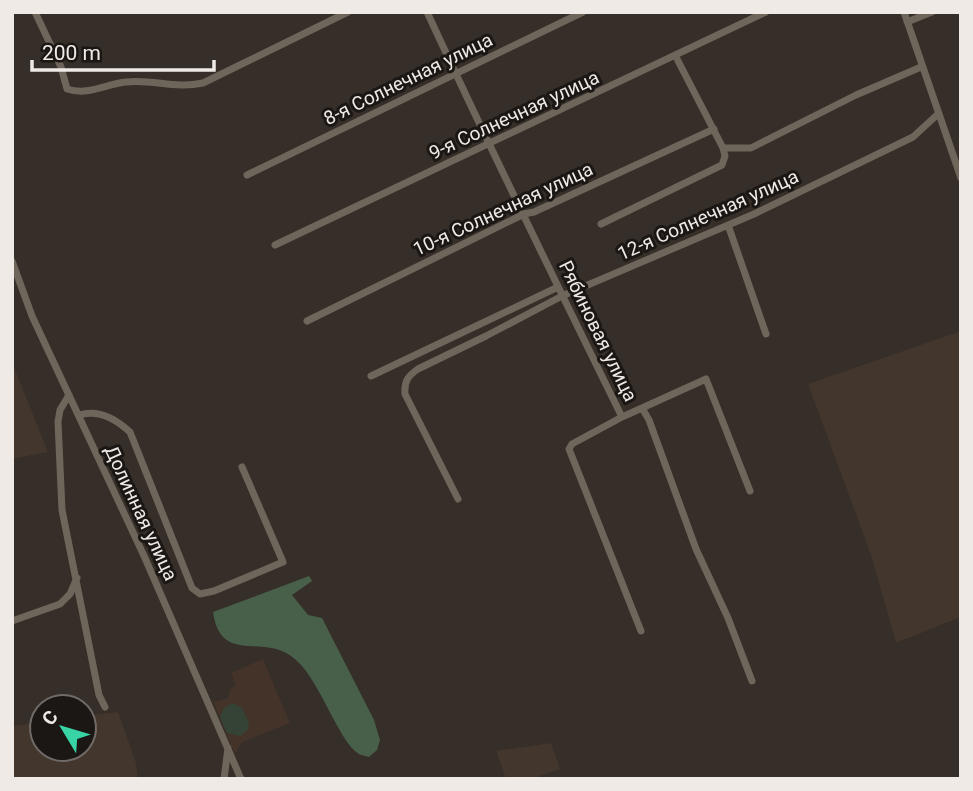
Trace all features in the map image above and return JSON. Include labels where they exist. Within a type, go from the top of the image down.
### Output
[{"type":"street","points":[[35,12],[61,67],[67,89],[87,93],[125,82],[155,82],[183,87],[203,83],[348,12]]},
{"type":"street","name":"Рябиновая улица","points":[[426,12],[488,145],[622,417],[642,408],[696,549],[728,618],[751,681]]},
{"type":"street","name":"8-я Солнечная улица","points":[[247,175],[583,12]]},
{"type":"street","name":"9-я Солнечная улица","points":[[275,245],[766,12]]},
{"type":"street","points":[[904,12],[961,178]]},
{"type":"street","points":[[907,22],[932,12]]},
{"type":"street","points":[[600,224],[722,165],[725,156],[723,148],[675,55]]},
{"type":"street","points":[[723,148],[751,148],[856,95],[921,67]]},
{"type":"street","name":"12-я Солнечная улица","points":[[458,499],[405,394],[404,385],[408,376],[562,296],[728,225],[913,137],[938,114]]},
{"type":"street","name":"10-я Солнечная улица","points":[[307,321],[524,214],[534,212],[714,129]]},
{"type":"street","points":[[949,145],[961,146]]},
{"type":"street","points":[[728,225],[766,334]]},
{"type":"street","name":"Долинная улица","points":[[12,261],[25,300],[79,415],[240,779]]},
{"type":"street","points":[[371,376],[558,287]]},
{"type":"street","points":[[642,408],[706,379],[750,491]]},
{"type":"street","points":[[69,395],[60,410],[58,422],[62,510],[99,695],[105,707]]},
{"type":"street","points":[[79,415],[95,413],[107,416],[130,432],[192,588],[200,594],[214,591],[283,562],[242,467]]},
{"type":"street","points":[[622,417],[572,444],[569,449],[641,631]]},
{"type":"street","points":[[12,621],[60,604],[70,594],[77,578]]},
{"type":"street","points":[[224,779],[228,747]]},
{"type":"shaded area","points":[[961,331],[961,617],[896,643],[871,555],[808,384]]},
{"type":"shaded area","points":[[12,362],[48,452],[12,459]]},
{"type":"shaded area","points":[[263,659],[290,723],[242,742],[235,754],[213,701],[228,698],[231,688],[236,686],[231,673]]},
{"type":"shaded area","points":[[118,712],[136,763],[138,779],[12,779],[12,726],[28,724],[28,763],[98,763],[98,714]]},
{"type":"shaded area","points":[[551,743],[560,769],[532,779],[506,779],[496,751]]},
{"type":"green space","points":[[309,576],[312,581],[292,595],[308,615],[322,618],[374,720],[380,740],[377,750],[369,757],[351,747],[313,682],[296,660],[271,648],[235,644],[225,639],[218,629],[213,612]]},
{"type":"green space","points":[[233,703],[242,708],[249,723],[248,730],[240,736],[227,733],[220,717],[224,708]]}]
